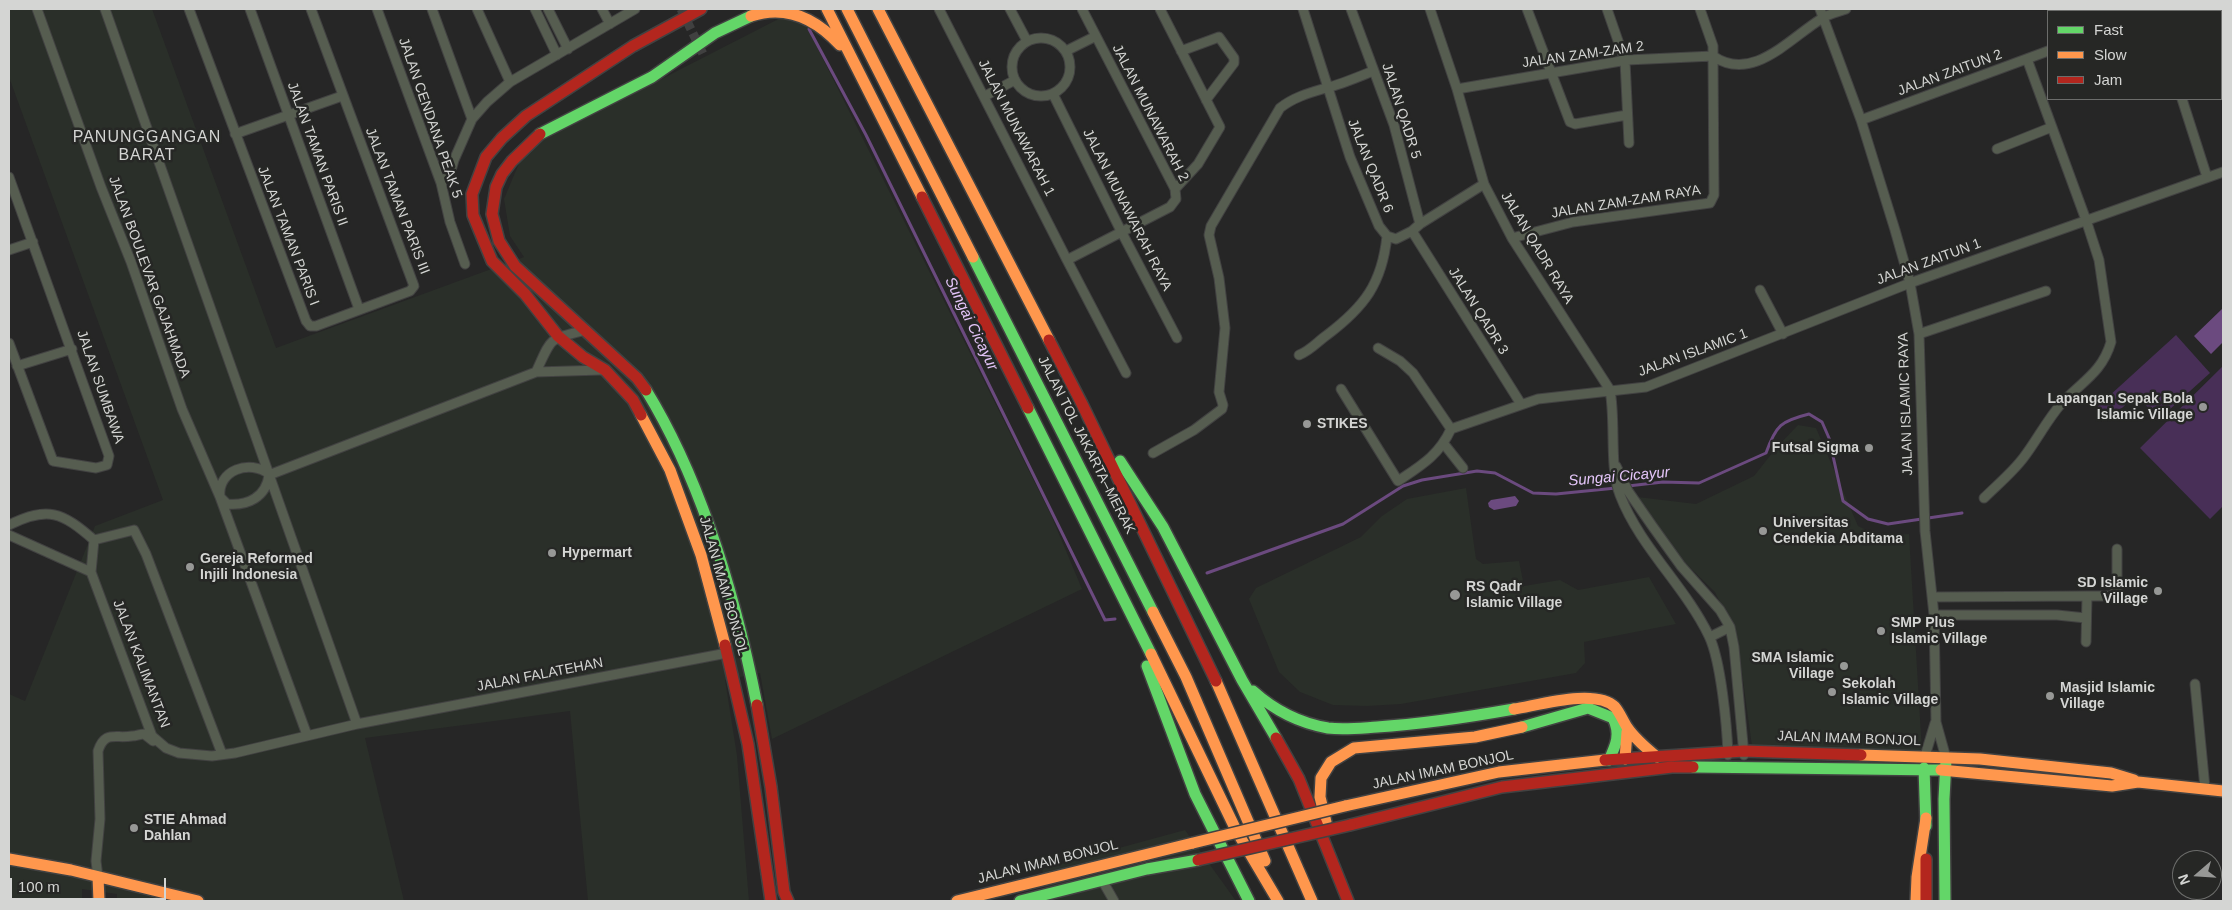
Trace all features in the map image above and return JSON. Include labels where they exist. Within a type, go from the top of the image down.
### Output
[{"type":"main road","name":"JALAN IMAM BONJOL","points":[[701,9],[634,46],[526,116],[502,138],[486,157],[472,194],[473,215],[482,242],[492,261],[525,294],[558,336],[604,370],[633,400],[670,470],[701,555],[727,653],[748,744],[771,901]]},
{"type":"main road","points":[[827,9],[1102,554],[1236,830],[1278,901]]},
{"type":"main road","name":"JALAN TOL JAKARTA–MERAK","points":[[847,9],[1186,677],[1283,901]]},
{"type":"main road","name":"JALAN TOL JAKARTA–MERAK","points":[[878,9],[1082,404],[1230,709],[1312,901]]},
{"type":"main road","name":"JALAN IMAM BONJOL","points":[[788,901],[784,892],[775,807],[744,650],[716,548],[698,497],[677,448],[648,393],[631,372],[515,266],[506,254],[493,229],[492,210],[494,189],[510,162],[540,134],[610,102],[672,65],[724,27],[758,14],[785,11],[806,16],[830,34],[857,67]]},
{"type":"main road","points":[[1082,404],[1163,527],[1242,680],[1299,779],[1348,901]]},
{"type":"main road","points":[[701,555],[716,548]]},
{"type":"main road","points":[[1102,554],[1145,661],[1194,794],[1249,901]]},
{"type":"main road","points":[[1242,680],[1262,699],[1285,715],[1326,728],[1397,726],[1593,697],[1607,701],[1616,708],[1627,727],[1640,742],[1657,756]]},
{"type":"main road","points":[[1356,901],[1330,836],[1321,806],[1318,785],[1320,775],[1327,765],[1341,753],[1354,748],[1475,737],[1541,723],[1573,711],[1588,708],[1613,718],[1618,728],[1619,738],[1609,760]]},
{"type":"main road","points":[[1624,759],[1627,727]]},
{"type":"main road","name":"JALAN IMAM BONJOL","points":[[957,901],[1345,806],[1499,772],[1609,760],[1744,751],[1925,756],[2111,773],[2138,782]]},
{"type":"main road","points":[[1946,758],[1944,799],[1946,901]]},
{"type":"main road","points":[[2045,766],[2045,779]]},
{"type":"main road","name":"JALAN IMAM BONJOL","points":[[1020,901],[1102,880],[1350,825],[1502,787],[1672,768],[1924,768],[2112,786],[2138,782]]},
{"type":"main road","points":[[1924,768],[1926,901]]},
{"type":"main road","points":[[2138,782],[2223,790]]},
{"type":"main road","points":[[1916,901],[1917,877],[1926,818]]},
{"type":"main road","points":[[9,859],[71,870],[198,901]]},
{"type":"main road","points":[[98,877],[99,901]]},
{"type":"main road","points":[[1006,888],[1011,901]]},
{"type":"street","name":"JALAN BOULEVAR GAJAHMADA","points":[[37,9],[101,187],[131,262],[182,409],[220,497],[306,733]]},
{"type":"street","points":[[98,877],[96,861],[100,819],[98,751],[102,742],[108,737],[144,734],[156,745],[176,756],[194,759],[219,757],[221,753],[306,733],[357,724],[105,9]]},
{"type":"street","name":"JALAN TAMAN PARIS I","points":[[188,9],[306,320],[310,326],[316,326],[358,309]]},
{"type":"street","name":"JALAN TAMAN PARIS II","points":[[250,9],[358,309]]},
{"type":"street","name":"JALAN TAMAN PARIS III","points":[[311,9],[414,286],[410,291],[358,309]]},
{"type":"street","name":"JALAN CENDANA PEAK 5","points":[[377,9],[441,183],[450,222],[465,264]]},
{"type":"street","points":[[432,9],[472,119]]},
{"type":"street","points":[[477,9],[510,82]]},
{"type":"street","points":[[535,9],[557,55]]},
{"type":"street","points":[[548,9],[568,49]]},
{"type":"street","points":[[602,9],[610,24]]},
{"type":"street","points":[[441,183],[450,174],[472,119],[510,82],[635,9]]},
{"type":"street","name":"JALAN MUNAWARAH 1","points":[[939,9],[1126,373]]},
{"type":"street","points":[[1010,9],[1027,41]]},
{"type":"street","name":"JALAN MUNAWARAH 2","points":[[1082,9],[1175,190],[1176,199],[1170,207],[1121,232]]},
{"type":"street","points":[[1160,9],[1220,126],[1198,164],[1175,190]]},
{"type":"street","name":"JALAN QADR 6","points":[[1303,9],[1312,32],[1327,92],[1356,173],[1379,226],[1392,238]]},
{"type":"street","name":"JALAN QADR 5","points":[[1351,9],[1394,125],[1420,224]]},
{"type":"street","name":"JALAN QADR RAYA","points":[[1430,9],[1457,89],[1484,184],[1512,238],[1610,390],[1616,466],[1624,492],[1626,509],[1654,555],[1710,637],[1718,671],[1729,768]]},
{"type":"street","points":[[1527,9],[1568,120],[1572,124],[1627,115]]},
{"type":"street","points":[[1607,9],[1625,61],[1629,143]]},
{"type":"street","points":[[1700,9],[1712,46],[1713,56],[1722,62],[1742,65],[1765,58],[1821,13],[1846,9]]},
{"type":"street","name":"JALAN ISLAMIC RAYA","points":[[1821,13],[1861,120],[1910,282],[1919,334],[1925,531],[1934,615],[1936,722],[1946,758]]},
{"type":"street","points":[[1066,52],[1096,36]]},
{"type":"street","points":[[1038,37],[1049,38],[1059,43],[1066,52],[1070,63],[1070,76],[1063,86],[1053,94],[1043,96],[1032,94],[1022,89],[1015,80],[1012,63],[1020,46],[1027,41],[1038,37]]},
{"type":"street","points":[[1181,51],[1219,37],[1234,58],[1234,63],[1206,100]]},
{"type":"street","name":"JALAN ZAITUN 2","points":[[1861,120],[2047,52]]},
{"type":"street","name":"JALAN ZAM-ZAM 2","points":[[1457,89],[1625,61],[1713,56]]},
{"type":"street","name":"JALAN ZAM-ZAM RAYA","points":[[1512,238],[1573,222],[1710,203],[1714,195],[1713,56]]},
{"type":"street","points":[[1984,498],[2024,458],[2062,403],[2083,385],[2107,354],[2111,342],[2100,269],[2086,220],[2027,59]]},
{"type":"street","points":[[1153,453],[1194,430],[1222,409],[1223,405],[1219,392],[1225,328],[1219,278],[1208,235],[1210,226],[1280,108],[1288,101],[1309,92],[1327,92],[1373,71]]},
{"type":"street","points":[[985,96],[1015,80]]},
{"type":"street","name":"JALAN MUNAWARAH RAYA","points":[[1053,94],[1121,232],[1177,338]]},
{"type":"street","points":[[235,134],[342,96]]},
{"type":"street","points":[[2182,100],[2207,177]]},
{"type":"street","points":[[1997,149],[2052,128]]},
{"type":"street","name":"JALAN ZAITUN 1","points":[[1783,334],[1910,282],[2223,172]]},
{"type":"street","name":"JALAN SUMBAWA","points":[[9,177],[109,456],[109,461],[103,467],[53,461],[9,343]]},
{"type":"street","points":[[1299,355],[1315,346],[1366,300],[1385,260],[1392,238],[1412,232],[1420,224],[1484,184]]},
{"type":"street","points":[[1067,260],[1121,232]]},
{"type":"street","name":"JALAN QADR 3","points":[[1412,232],[1521,404]]},
{"type":"street","points":[[9,250],[33,242]]},
{"type":"street","points":[[1760,290],[1783,334]]},
{"type":"street","points":[[1919,334],[2046,291]]},
{"type":"street","points":[[536,372],[549,344],[558,336],[586,330]]},
{"type":"street","name":"JALAN ISLAMIC 1","points":[[1451,428],[1538,399],[1646,387],[1783,334]]},
{"type":"street","points":[[1341,389],[1398,480],[1424,464],[1444,444],[1451,428],[1413,373],[1400,361],[1378,348]]},
{"type":"street","points":[[17,366],[72,349]]},
{"type":"street","points":[[269,474],[536,372],[604,370]]},
{"type":"street","points":[[1444,444],[1463,468]]},
{"type":"street","points":[[254,467],[262,469],[269,474],[268,483],[260,496],[248,503],[228,504],[220,497],[220,483],[228,474],[235,470],[254,467]]},
{"type":"street","name":"JALAN QADR RAYA","points":[[1624,492],[1681,566],[1720,610],[1730,627],[1734,648],[1745,767]]},
{"type":"street","points":[[50,514],[75,524],[94,540],[91,572],[11,536],[9,525],[30,515],[50,514]]},
{"type":"street","points":[[94,540],[134,530],[146,554],[221,753]]},
{"type":"street","points":[[1932,597],[2111,596],[2118,591],[2117,549]]},
{"type":"street","name":"JALAN KALIMANTAN","points":[[91,572],[152,736],[166,748],[179,753],[209,756],[221,753]]},
{"type":"street","points":[[2086,642],[2088,596]]},
{"type":"street","points":[[1934,615],[2086,618]]},
{"type":"street","points":[[1710,637],[1730,627]]},
{"type":"street","name":"JALAN FALATEHAN","points":[[357,724],[727,653]]},
{"type":"street","points":[[2195,684],[2205,788]]},
{"type":"street","name":"JALAN ISLAMIC RAYA","points":[[1925,756],[1936,722]]},
{"type":"street","points":[[1102,880],[1114,901]]},
{"type":"shaded area","points":[[9,9],[152,9],[276,348],[524,257],[510,236],[504,199],[525,149],[798,9],[1051,515],[1082,589],[772,739],[760,673],[725,680],[737,756],[749,901],[588,901],[570,711],[365,738],[404,901],[117,901],[117,894],[82,889],[82,901],[9,901],[9,694],[25,701],[95,526],[163,500],[9,77]]},
{"type":"shaded area","points":[[2222,309],[2223,342],[2211,354],[2194,336]]},
{"type":"shaded area","points":[[2176,335],[2210,373],[2159,419],[2136,395],[2109,420],[2097,407]]},
{"type":"shaded area","name":"Lapangan Sepak Bola Islamic Village","points":[[2223,366],[2223,506],[2210,519],[2140,448]]},
{"type":"shaded area","points":[[1798,425],[1816,428],[1858,526],[1878,536],[1909,534],[1922,752],[1752,746],[1737,637],[1715,592],[1670,548],[1629,496],[1696,504],[1754,476],[1777,447]]},
{"type":"shaded area","name":"RS Qadr Islamic Village","points":[[1466,488],[1476,559],[1483,564],[1519,561],[1524,586],[1560,580],[1578,590],[1649,577],[1676,624],[1584,642],[1585,663],[1576,673],[1401,704],[1333,705],[1300,692],[1279,672],[1249,599],[1256,588],[1361,537],[1382,516],[1407,499]]},
{"type":"shaded area","points":[[1515,496],[1519,501],[1516,506],[1494,510],[1489,507],[1488,503],[1491,500]]},
{"type":"shaded area","points":[[1185,830],[1236,901],[1048,901],[1042,869]]},
{"type":"waterway","name":"Sungai Cicayur","points":[[809,29],[866,135],[1105,620],[1115,619]]},
{"type":"waterway","name":"Sungai Cicayur","points":[[1628,486],[1663,482],[1699,483],[1766,453],[1773,436],[1781,426],[1792,419],[1809,414],[1822,422],[1829,438],[1843,501],[1868,519],[1888,524],[1962,513]]},
{"type":"waterway","name":"Sungai Cicayur","points":[[1207,573],[1343,524],[1403,486],[1422,480],[1477,471],[1495,473],[1533,493],[1556,494],[1616,488]]},
{"type":"tunnel","points":[[681,9],[703,54]]},
{"type":"traffic: fast","points":[[540,134],[652,77],[715,33],[751,16]]},
{"type":"traffic: fast","points":[[973,257],[1153,612]]},
{"type":"traffic: fast","points":[[646,390],[666,426],[701,503],[728,583],[757,705]]},
{"type":"traffic: fast","points":[[1028,408],[1151,654]]},
{"type":"traffic: fast","points":[[1120,461],[1163,527],[1242,680],[1276,738]]},
{"type":"traffic: fast","points":[[1147,666],[1195,794],[1249,901]]},
{"type":"traffic: fast","points":[[1253,691],[1288,715],[1307,723],[1334,729],[1412,724],[1514,709]]},
{"type":"traffic: fast","points":[[1522,727],[1588,708],[1613,718],[1617,729],[1617,739],[1609,760]]},
{"type":"traffic: fast","points":[[1945,901],[1944,799],[1946,760]]},
{"type":"traffic: fast","points":[[1693,767],[1941,770]]},
{"type":"traffic: fast","points":[[1924,768],[1926,826]]},
{"type":"traffic: fast","points":[[1020,901],[1147,869],[1198,860]]},
{"type":"traffic: slow","points":[[827,9],[922,197]]},
{"type":"traffic: slow","points":[[847,9],[973,257]]},
{"type":"traffic: slow","points":[[878,9],[1049,340]]},
{"type":"traffic: slow","points":[[751,16],[777,12],[800,16],[821,28],[840,45]]},
{"type":"traffic: slow","points":[[641,415],[670,470],[701,555],[725,645]]},
{"type":"traffic: slow","points":[[1153,612],[1186,677],[1265,861]]},
{"type":"traffic: slow","points":[[1151,654],[1236,830],[1278,901]]},
{"type":"traffic: slow","points":[[1216,681],[1312,901]]},
{"type":"traffic: slow","points":[[1514,709],[1567,699],[1581,698],[1606,701],[1615,707],[1627,727],[1657,757]]},
{"type":"traffic: slow","points":[[1326,822],[1320,797],[1321,778],[1331,762],[1354,748],[1475,737],[1522,727]]},
{"type":"traffic: slow","points":[[1625,759],[1627,732]]},
{"type":"traffic: slow","points":[[1861,755],[1980,759],[2111,773],[2134,780]]},
{"type":"traffic: slow","points":[[1345,806],[1499,772],[1605,760]]},
{"type":"traffic: slow","points":[[1941,770],[2112,786],[2138,782],[2223,791]]},
{"type":"traffic: slow","points":[[1193,843],[1345,806]]},
{"type":"traffic: slow","points":[[1916,901],[1917,877],[1926,818]]},
{"type":"traffic: slow","points":[[957,901],[1193,843]]},
{"type":"traffic: slow","points":[[9,859],[71,870],[198,901]]},
{"type":"traffic: slow","points":[[98,877],[99,901]]},
{"type":"traffic: jam","points":[[526,116],[633,46],[701,9]]},
{"type":"traffic: jam","points":[[526,116],[502,138],[486,157],[472,194],[473,215],[492,261],[525,294],[558,336],[583,357],[605,370],[633,400],[641,415]]},
{"type":"traffic: jam","points":[[540,134],[512,161],[502,174],[496,187],[492,214],[499,241],[515,266],[637,378],[646,390]]},
{"type":"traffic: jam","points":[[922,197],[1028,408]]},
{"type":"traffic: jam","points":[[1049,340],[1216,681]]},
{"type":"traffic: jam","points":[[725,645],[748,744],[771,901]]},
{"type":"traffic: jam","points":[[757,705],[771,787],[784,892],[788,901]]},
{"type":"traffic: jam","points":[[1276,738],[1299,779],[1348,901]]},
{"type":"traffic: jam","points":[[1605,760],[1744,751],[1861,755]]},
{"type":"traffic: jam","points":[[1350,825],[1502,787],[1672,767],[1693,767]]},
{"type":"traffic: jam","points":[[1198,860],[1350,825]]},
{"type":"traffic: jam","points":[[1926,859],[1926,901]]},
{"type":"place","name":"Lapangan Sepak Bola Islamic Village","points":[[2203,407]]},
{"type":"place","name":"STIKES","points":[[1307,424]]},
{"type":"place","name":"Futsal Sigma","points":[[1869,448]]},
{"type":"place","name":"Universitas Cendekia Abditama","points":[[1763,531]]},
{"type":"place","name":"Hypermart","points":[[552,553]]},
{"type":"place","name":"Gereja Reformed Injili Indonesia","points":[[190,567]]},
{"type":"place","name":"SD Islamic Village","points":[[2158,591]]},
{"type":"place","name":"RS Qadr Islamic Village","points":[[1455,595]]},
{"type":"place","name":"SMP Plus Islamic Village","points":[[1881,631]]},
{"type":"place","name":"SMA Islamic Village","points":[[1844,666]]},
{"type":"place","name":"Sekolah Islamic Village","points":[[1832,692]]},
{"type":"place","name":"Masjid Islamic Village","points":[[2050,696]]},
{"type":"place","name":"STIE Ahmad Dahlan","points":[[134,828]]},
{"type":"district","name":"PANUNGGANGAN BARAT","points":[[147,147]]}]
